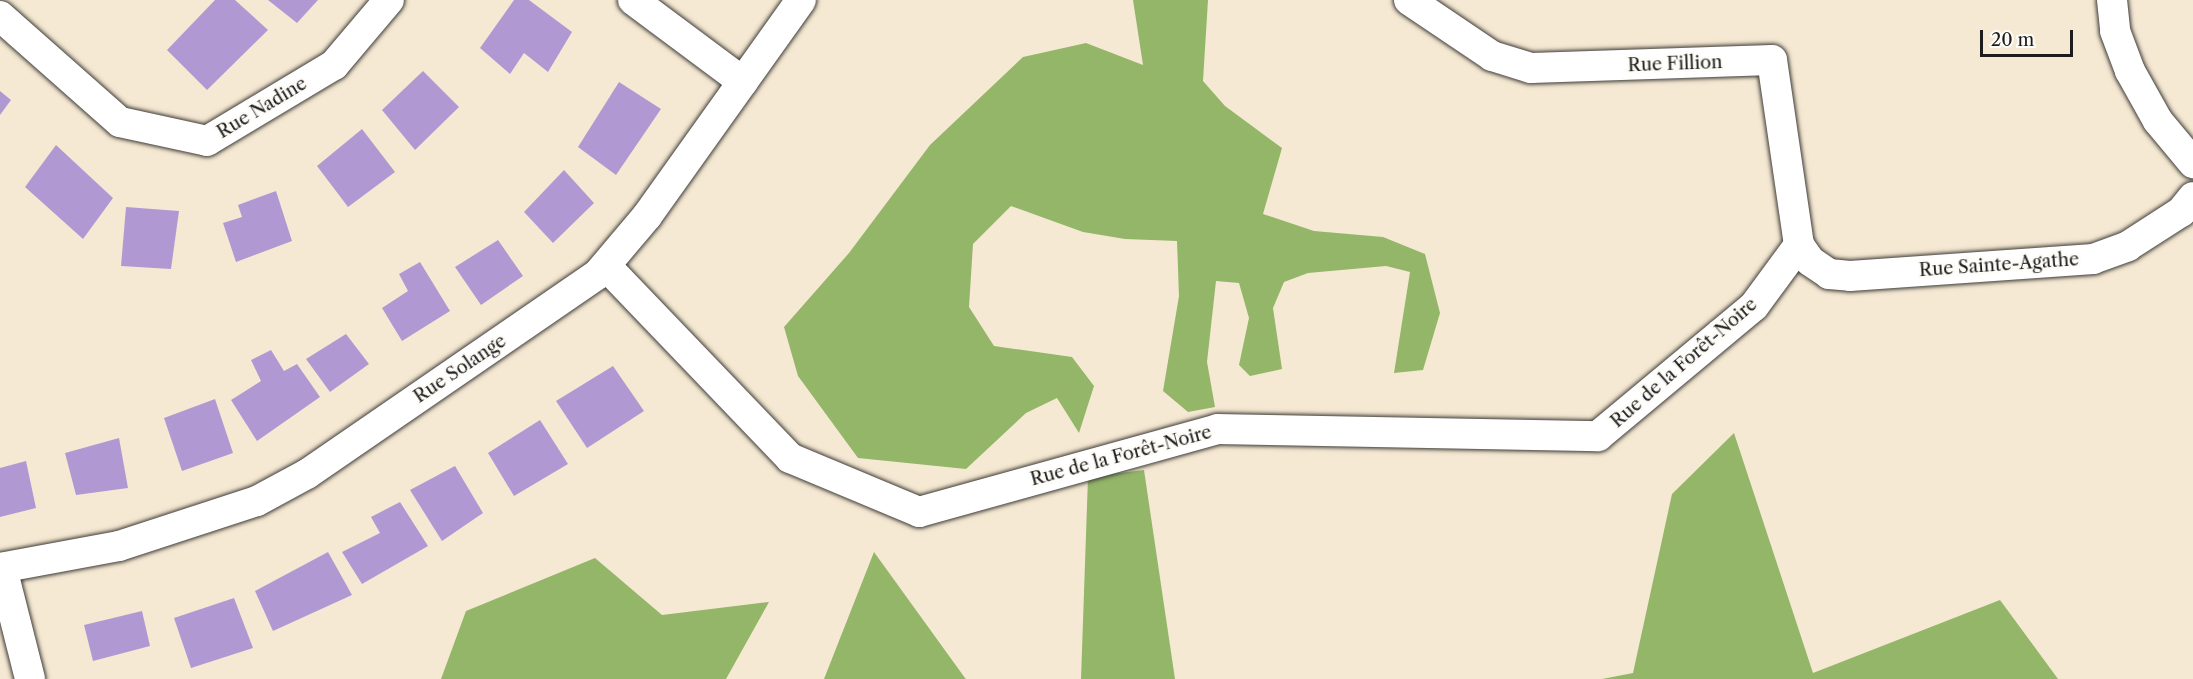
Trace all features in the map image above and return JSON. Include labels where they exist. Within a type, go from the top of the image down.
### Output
[{"type":"street","name":"Rue Nadine","points":[[0,16],[120,122],[207,141],[334,65],[389,0]]},
{"type":"street","points":[[633,0],[743,82]]},
{"type":"street","name":"Rue Solange","points":[[1,568],[119,546],[257,501],[307,474],[606,266],[648,216],[801,0]]},
{"type":"street","name":"Rue Fillion","points":[[1409,0],[1492,56],[1531,68],[1772,60],[1799,245]]},
{"type":"street","points":[[2112,0],[2115,31],[2130,71],[2158,121],[2193,163]]},
{"type":"street","name":"Rue Sainte-Agathe","points":[[1799,245],[1810,261],[1829,274],[1850,276],[2093,259],[2128,246],[2181,212],[2193,197]]},
{"type":"street","name":"Rue de la Forêt-Noire","points":[[606,266],[790,458],[919,512],[1218,429],[1598,436],[1754,306],[1799,245]]},
{"type":"street","points":[[1,568],[30,679]]},
{"type":"green space","points":[[1133,0],[1208,0],[1203,81],[1225,106],[1282,148],[1263,214],[1314,231],[1383,237],[1425,254],[1440,313],[1423,370],[1394,373],[1410,272],[1386,266],[1308,273],[1284,282],[1273,308],[1282,369],[1250,376],[1239,365],[1249,318],[1239,283],[1216,281],[1207,362],[1215,407],[1188,412],[1163,391],[1179,296],[1177,241],[1125,239],[1083,232],[1011,206],[973,244],[969,307],[994,346],[1072,357],[1094,386],[1079,433],[1057,398],[1026,413],[966,469],[858,458],[798,376],[784,327],[849,253],[930,145],[1023,57],[1086,43],[1143,65]]},
{"type":"green space","points":[[1734,433],[1813,673],[2000,600],[2058,679],[1602,679],[1633,673],[1672,494]]},
{"type":"green space","points":[[1144,470],[1175,679],[1081,679],[1088,477]]},
{"type":"green space","points":[[874,552],[965,678],[966,679],[824,679]]},
{"type":"green space","points":[[595,558],[662,615],[769,602],[726,679],[441,679],[466,611]]},
{"type":"building","points":[[215,0],[235,0],[268,30],[207,90],[167,50]]},
{"type":"building","points":[[268,0],[318,0],[297,23]]},
{"type":"building","points":[[514,0],[529,0],[572,32],[548,72],[524,53],[510,74],[480,48]]},
{"type":"building","points":[[423,71],[459,107],[415,150],[382,110]]},
{"type":"building","points":[[619,82],[661,109],[616,175],[578,147]]},
{"type":"building","points":[[0,91],[11,100],[0,115]]},
{"type":"building","points":[[362,129],[395,172],[348,207],[317,166]]},
{"type":"building","points":[[56,145],[113,198],[83,239],[25,187]]},
{"type":"building","points":[[564,170],[594,203],[553,243],[524,212]]},
{"type":"building","points":[[276,191],[292,241],[236,262],[223,223],[242,217],[238,205]]},
{"type":"building","points":[[126,207],[179,211],[171,269],[121,266]]},
{"type":"building","points":[[498,240],[523,276],[481,305],[455,267]]},
{"type":"building","points":[[420,262],[450,311],[402,341],[382,308],[408,291],[399,274]]},
{"type":"building","points":[[346,334],[369,364],[330,392],[306,359]]},
{"type":"building","points":[[271,350],[284,371],[297,364],[320,397],[257,441],[231,400],[261,381],[251,360]]},
{"type":"building","points":[[613,366],[644,411],[587,448],[556,401]]},
{"type":"building","points":[[215,399],[233,453],[182,471],[164,418]]},
{"type":"building","points":[[540,420],[568,464],[514,496],[488,453]]},
{"type":"building","points":[[119,438],[128,488],[76,495],[65,453]]},
{"type":"building","points":[[26,461],[36,508],[0,517],[0,468]]},
{"type":"building","points":[[455,466],[483,513],[442,541],[410,490]]},
{"type":"building","points":[[400,502],[428,546],[362,584],[342,552],[380,533],[371,517]]},
{"type":"building","points":[[328,552],[352,595],[273,631],[255,591]]},
{"type":"building","points":[[234,598],[253,648],[191,668],[174,618]]},
{"type":"building","points":[[142,611],[150,646],[93,661],[84,625]]}]
